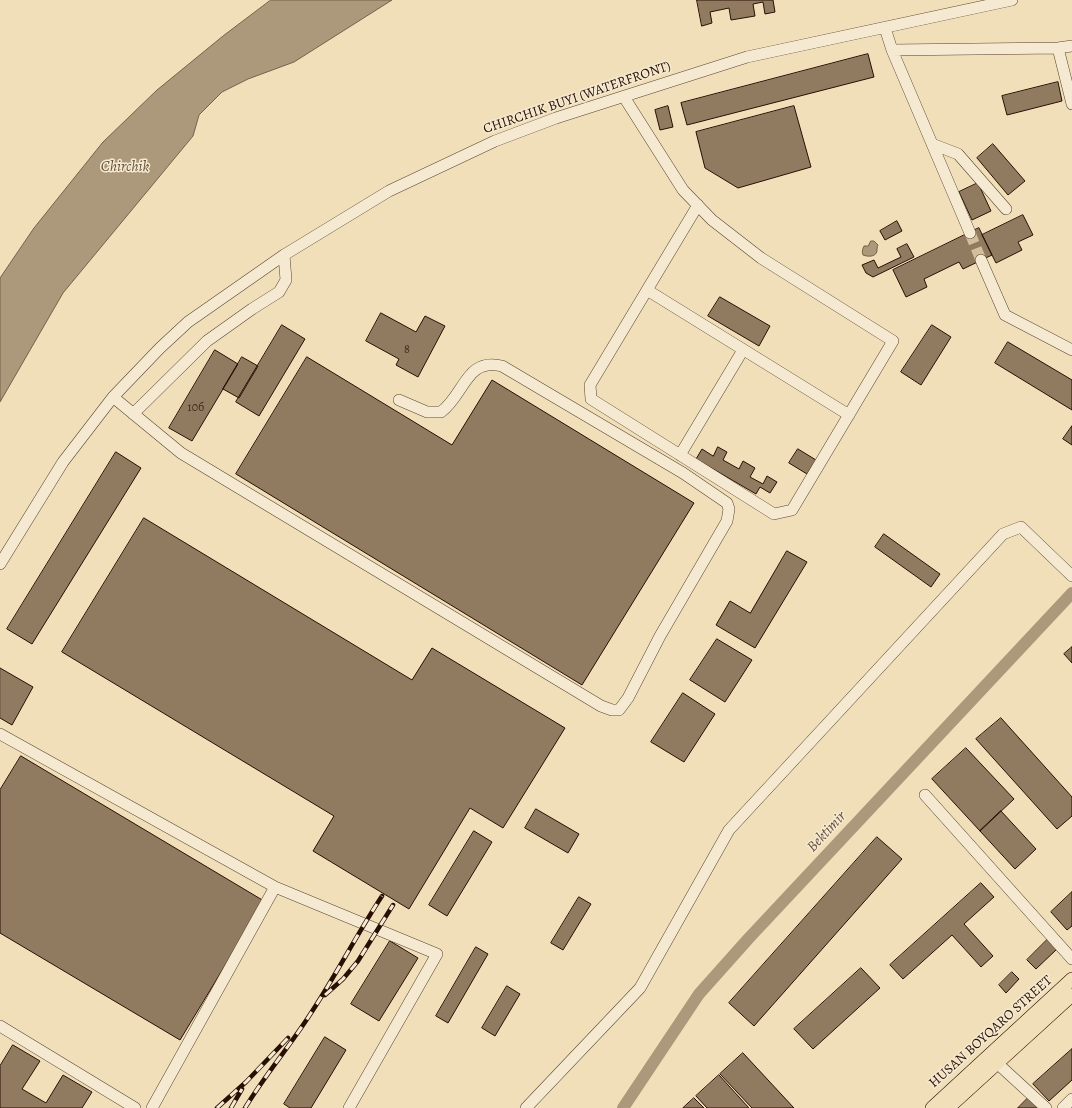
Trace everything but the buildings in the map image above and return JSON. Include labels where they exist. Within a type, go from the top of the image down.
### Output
[{"type":"main road","name":"HUSAN BOYQARO STREET","points":[[948,1108],[993,1059],[1072,979]]},
{"type":"main road","name":"HUSAN BOYQARO STREET","points":[[932,1108],[1072,994]]},
{"type":"street","name":"CHIRCHIK BUYI (WATERFRONT)","points":[[0,564],[62,462],[113,397],[139,369],[188,322],[284,255],[389,191],[442,165],[508,136],[556,118],[747,57],[1012,0]]},
{"type":"street","points":[[885,28],[892,50],[970,233]]},
{"type":"street","points":[[892,50],[1058,48],[1072,46]]},
{"type":"street","points":[[1058,48],[1072,104]]},
{"type":"street","points":[[624,97],[683,190],[698,204],[712,220],[761,258],[893,341],[792,510],[774,514],[591,399],[590,385],[698,204]]},
{"type":"street","points":[[932,144],[958,154],[1006,209]]},
{"type":"street","points":[[133,414],[207,341],[279,292],[286,280],[284,255]]},
{"type":"street","points":[[981,260],[1005,315],[1072,350]]},
{"type":"street","points":[[648,290],[849,415]]},
{"type":"street","points":[[680,455],[743,350]]},
{"type":"street","points":[[113,397],[188,457],[601,706],[612,710],[619,710],[628,698],[660,636],[727,521],[727,502],[683,473],[502,366],[492,363],[474,370],[455,397],[441,412],[427,412],[399,400]]},
{"type":"street","points":[[526,1108],[640,988],[729,830],[1003,534],[1021,527],[1072,576]]},
{"type":"street","points":[[0,734],[275,887],[437,954],[349,1108]]},
{"type":"street","points":[[925,795],[1072,959]]},
{"type":"street","points":[[152,1108],[275,887]]},
{"type":"street","points":[[0,1026],[135,1108]]},
{"type":"street","points":[[993,1059],[1046,1108]]},
{"type":"street","points":[[1063,1108],[1072,1099]]},
{"type":"water","name":"Chirchik","points":[[271,0],[392,0],[294,62],[248,79],[222,92],[199,115],[193,136],[63,293],[0,402],[0,278],[34,228],[103,142],[157,90],[223,36]]},
{"type":"water","points":[[871,241],[874,241],[878,245],[876,253],[872,256],[863,255],[862,251],[864,246],[868,246]]},
{"type":"waterway","name":"Bektimir","points":[[623,1108],[699,994],[749,938],[1072,593]]},
{"type":"tunnel","points":[[970,233],[981,260]]},
{"type":"railway","points":[[245,1108],[311,1013],[382,896]]},
{"type":"railway","points":[[325,995],[343,979],[358,961],[393,905]]},
{"type":"railway","points":[[217,1108],[246,1082],[288,1038]]},
{"type":"railway","points":[[231,1108],[242,1089]]}]
